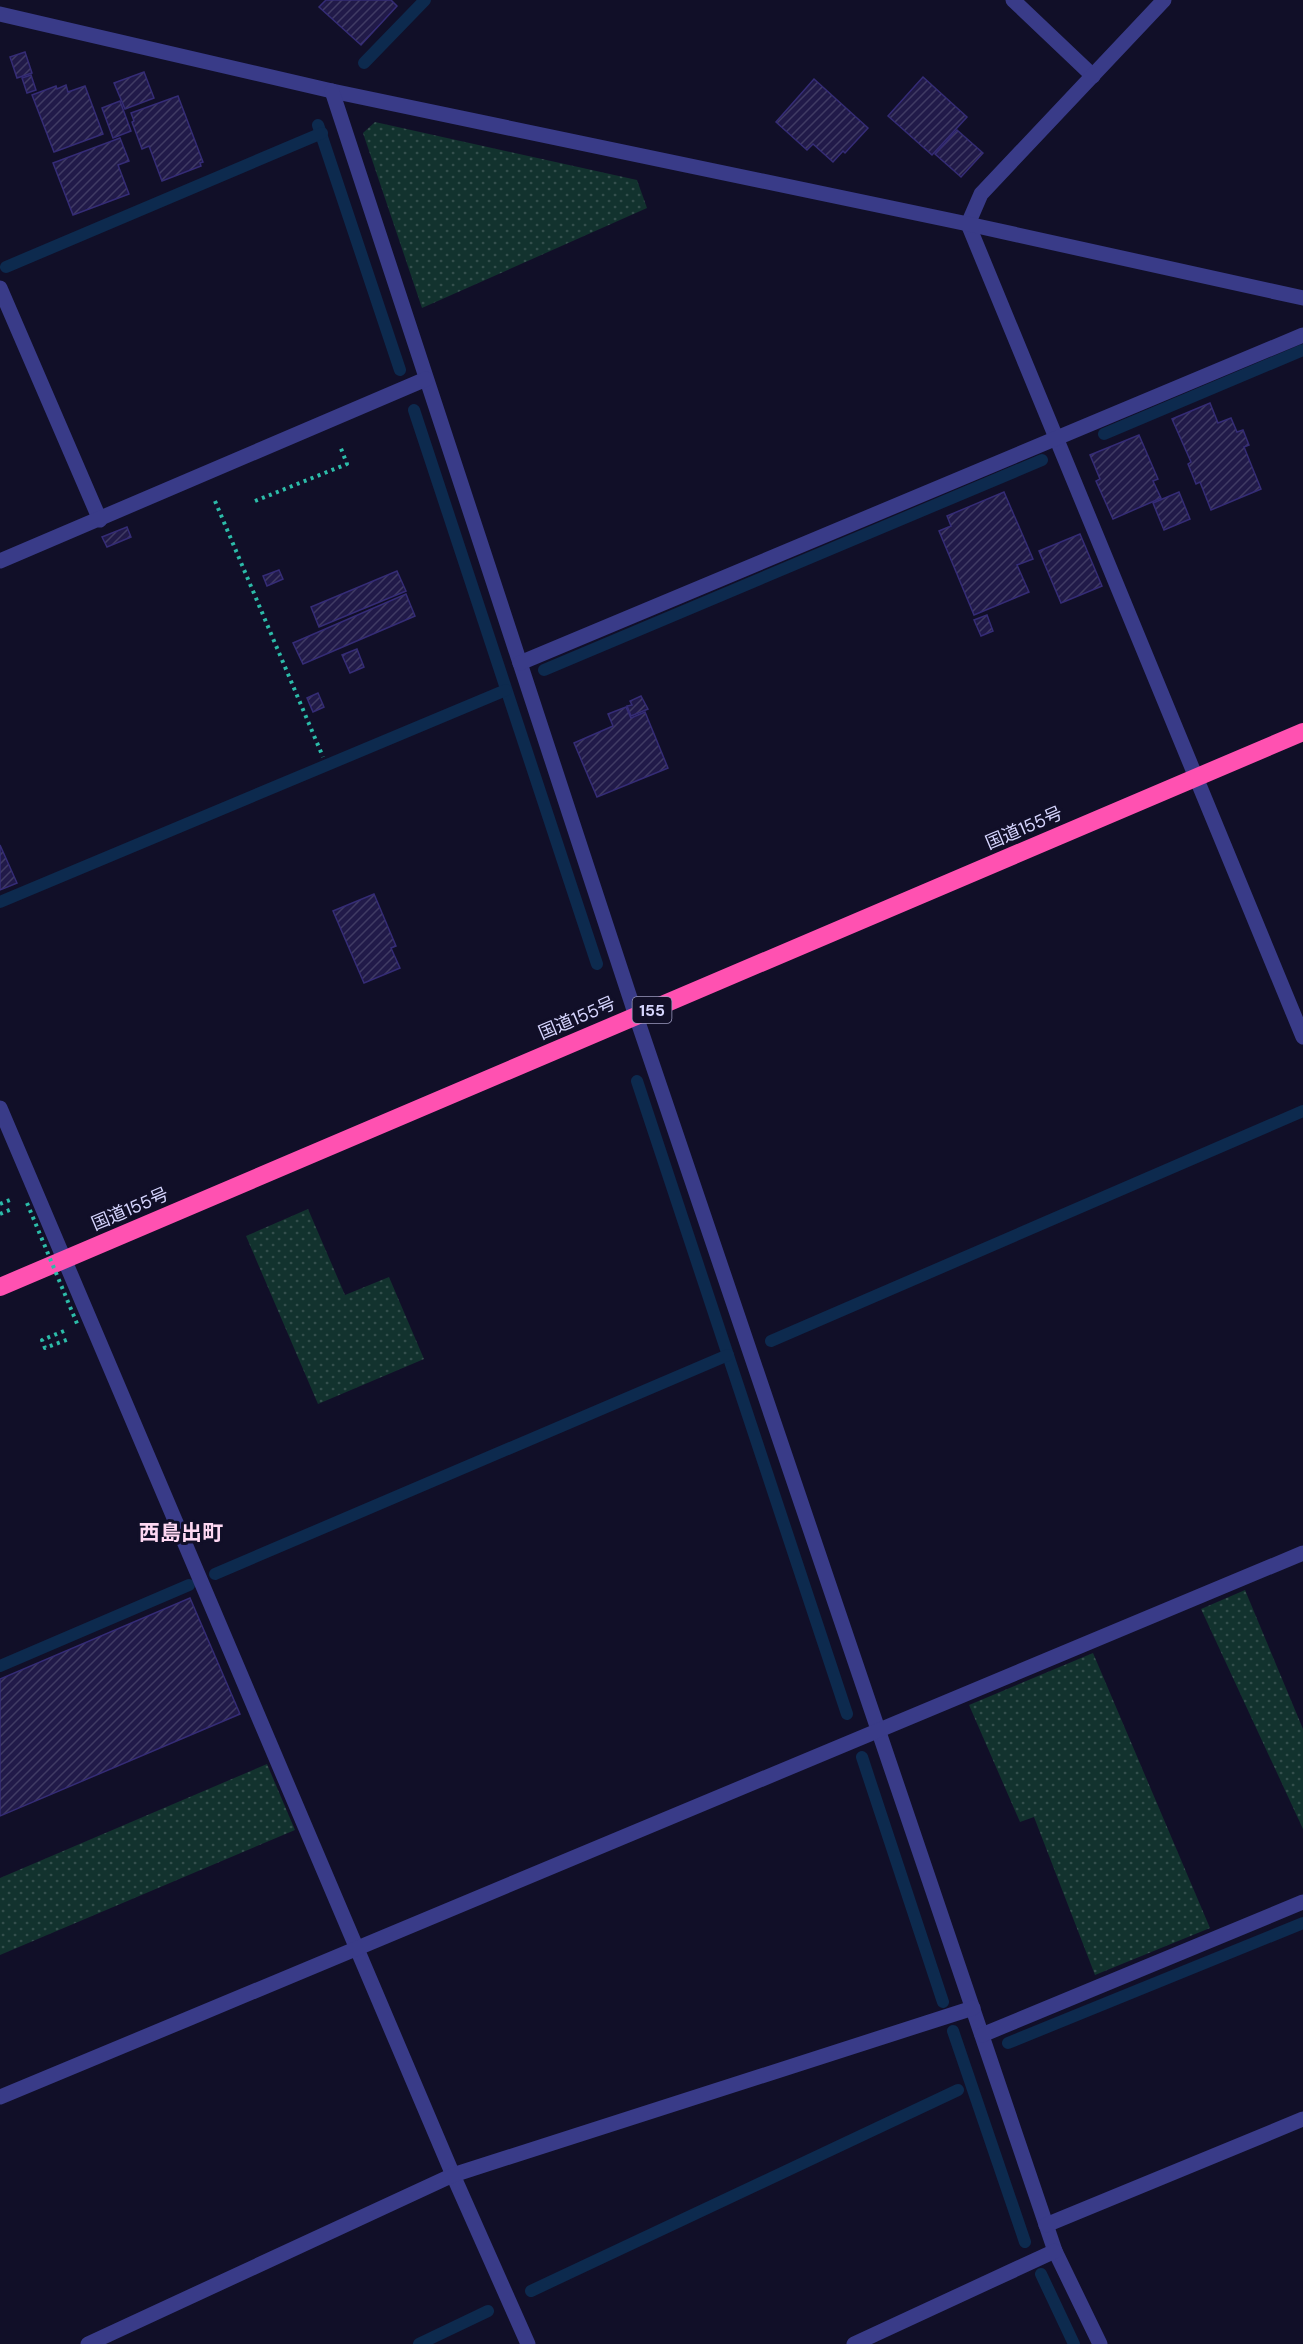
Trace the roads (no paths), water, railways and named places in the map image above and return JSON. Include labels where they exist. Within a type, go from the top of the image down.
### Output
[{"type":"highway","name":"国道155号","points":[[0,1287],[1303,732]]},
{"type":"street","points":[[1012,0],[1093,76]]},
{"type":"street","points":[[1164,0],[981,194],[968,224],[1303,1037]]},
{"type":"street","points":[[0,14],[332,91],[968,224],[1303,298]]},
{"type":"street","points":[[332,91],[636,1016],[981,2035],[1055,2251],[1100,2344]]},
{"type":"street","points":[[0,288],[100,520]]},
{"type":"street","points":[[520,663],[1303,335]]},
{"type":"street","points":[[0,561],[426,379]]},
{"type":"street","points":[[0,1108],[453,2175],[528,2344]]},
{"type":"street","points":[[0,2097],[357,1949],[878,1728],[1303,1553]]},
{"type":"street","points":[[981,2035],[1303,1902]]},
{"type":"street","points":[[88,2344],[453,2175],[973,2008]]},
{"type":"street","points":[[1046,2225],[1303,2119]]},
{"type":"street","points":[[854,2344],[1055,2251]]},
{"type":"waterway","points":[[364,63],[425,0]]},
{"type":"waterway","points":[[318,125],[400,370]]},
{"type":"waterway","points":[[6,267],[322,133]]},
{"type":"waterway","points":[[1104,434],[1303,350]]},
{"type":"waterway","points":[[414,410],[597,964]]},
{"type":"waterway","points":[[544,670],[1042,460]]},
{"type":"waterway","points":[[0,902],[506,690]]},
{"type":"waterway","points":[[637,1081],[847,1714]]},
{"type":"waterway","points":[[771,1341],[1303,1111]]},
{"type":"waterway","points":[[215,1574],[728,1355]]},
{"type":"waterway","points":[[0,1666],[189,1585]]},
{"type":"waterway","points":[[862,1757],[943,2002]]},
{"type":"waterway","points":[[1008,2043],[1303,1923]]},
{"type":"waterway","points":[[953,2031],[1025,2242]]},
{"type":"waterway","points":[[531,2291],[958,2090]]},
{"type":"waterway","points":[[1041,2274],[1074,2344]]},
{"type":"waterway","points":[[419,2344],[488,2311]]},
{"type":"district","name":"西島出町","points":[[181,1533]]}]
